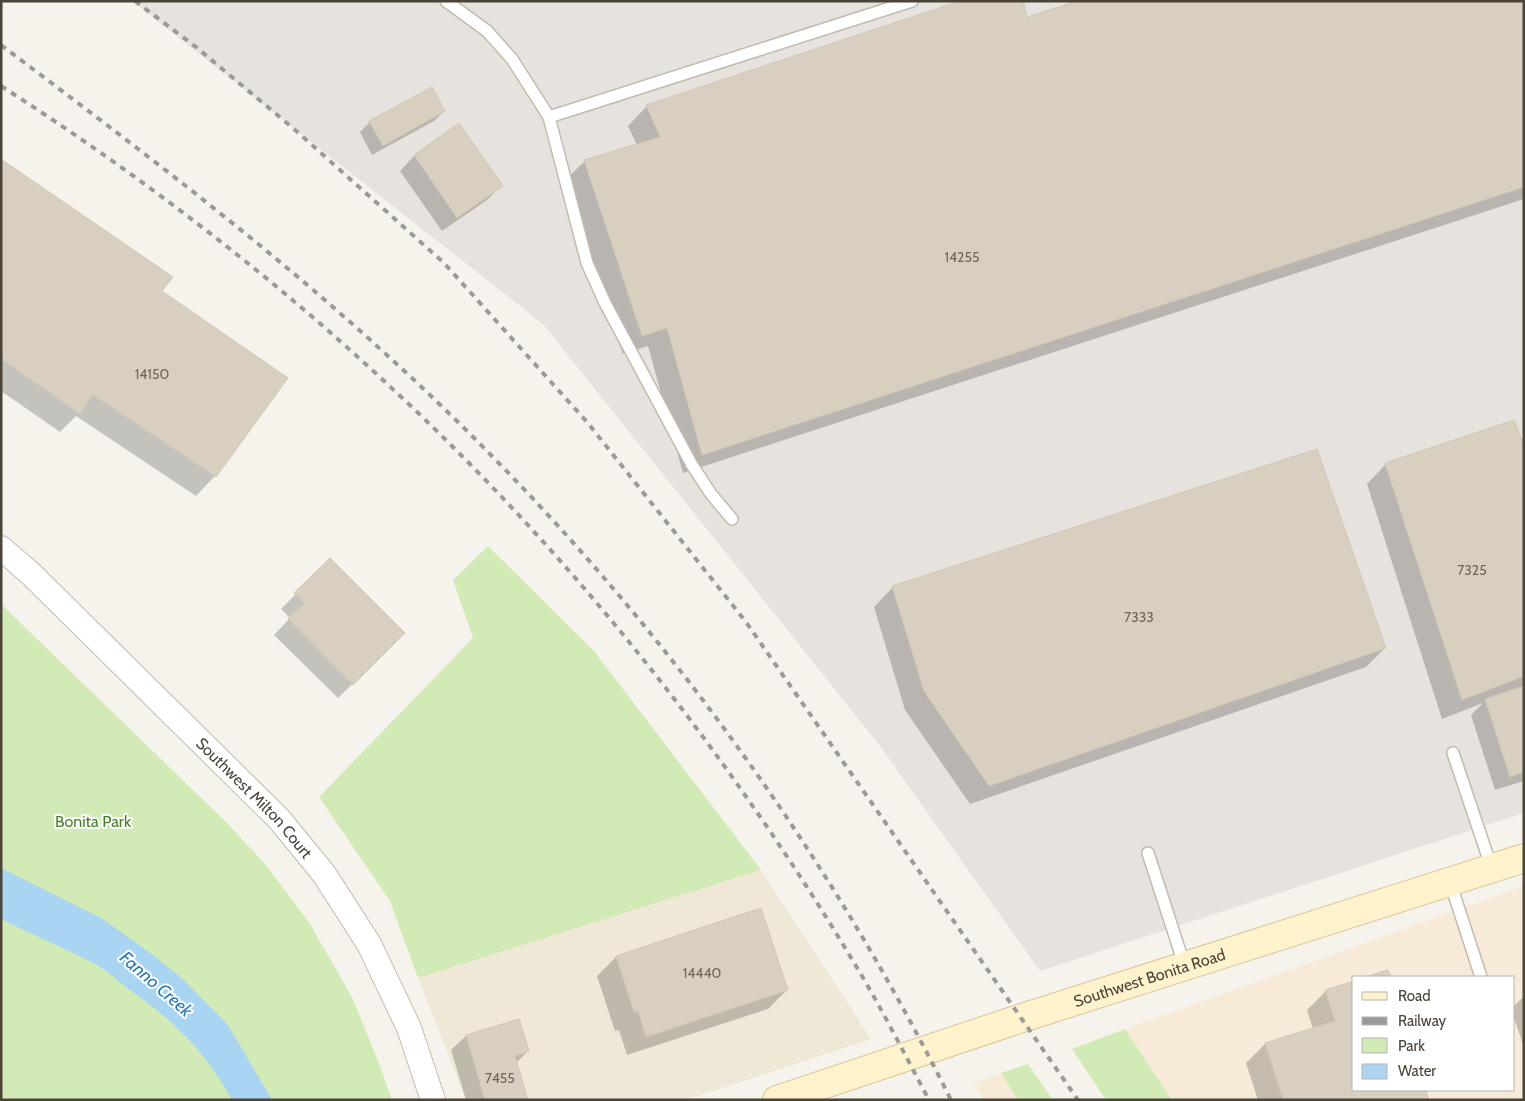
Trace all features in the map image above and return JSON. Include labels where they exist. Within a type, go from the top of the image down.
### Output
[{"type":"main road","name":"Southwest Bonita Road","points":[[791,1098],[1014,1021],[1524,858]]},
{"type":"street","name":"Southwest Milton Court","points":[[1,548],[31,574],[279,819],[324,874],[369,944],[409,1028],[433,1100]]},
{"type":"lane","points":[[446,1],[487,31],[512,59],[549,117],[587,263],[605,303],[692,465],[711,494],[732,519]]},
{"type":"lane","points":[[549,117],[912,1]]},
{"type":"lane","points":[[1453,753],[1492,868]]},
{"type":"lane","points":[[1148,853],[1185,966]]},
{"type":"lane","points":[[1450,882],[1481,976]]},
{"type":"shaded area","points":[[132,1],[1524,1],[1524,813],[1040,971],[880,746],[543,324]]},
{"type":"shaded area","points":[[761,870],[871,1039],[686,1100],[466,1100],[418,978]]},
{"type":"shaded area","points":[[1524,886],[1524,1100],[1172,1100],[1125,1029]]},
{"type":"shaded area","points":[[1028,1064],[1053,1100],[984,1100],[973,1083]]},
{"type":"green space","points":[[488,546],[594,651],[761,870],[418,978],[390,901],[319,797],[473,638],[453,580]]},
{"type":"green space","name":"Bonita Park","points":[[1,604],[228,824],[266,865],[310,924],[353,999],[392,1100],[1,1100]]},
{"type":"green space","points":[[1125,1029],[1172,1100],[1106,1100],[1072,1049]]},
{"type":"green space","points":[[1028,1064],[1053,1100],[1018,1100],[1001,1073]]},
{"type":"water","name":"Fanno Creek","points":[[1,868],[103,919],[184,980],[228,1025],[272,1100],[232,1100],[198,1050],[159,1012],[96,964],[1,919]]},
{"type":"building","points":[[960,1],[1023,1],[1027,17],[1078,1],[1524,1],[1524,187],[702,455],[667,328],[642,336],[584,160],[660,137],[646,105]]},
{"type":"building","points":[[432,87],[445,111],[383,146],[369,121]]},
{"type":"building","points":[[459,123],[503,186],[457,218],[414,155]]},
{"type":"building","points":[[1,159],[173,277],[162,291],[288,378],[216,477],[93,395],[80,414],[1,359]]},
{"type":"building","points":[[1514,420],[1524,445],[1524,676],[1462,700],[1385,463]]},
{"type":"building","points":[[1317,449],[1386,648],[989,786],[924,691],[892,586]]},
{"type":"building","points":[[330,558],[405,633],[353,685],[288,619],[304,603],[294,593]]},
{"type":"building","points":[[1524,686],[1524,772],[1510,777],[1485,699]]},
{"type":"building","points":[[761,908],[788,990],[646,1037],[638,1011],[634,1012],[616,956]]},
{"type":"building","points":[[1388,970],[1391,976],[1368,976]]},
{"type":"building","points":[[1352,982],[1352,1091],[1426,1091],[1429,1100],[1283,1100],[1265,1043],[1335,1021],[1325,990]]},
{"type":"building","points":[[519,1019],[529,1051],[515,1056],[528,1100],[485,1100],[466,1035]]},
{"type":"railway","points":[[135,1],[196,47],[294,129],[444,263],[587,422],[746,622],[1078,1100]]},
{"type":"railway","points":[[1,45],[193,192],[333,307],[465,429],[547,514],[626,604],[700,696],[770,793],[835,892],[896,995],[951,1100]]},
{"type":"railway","points":[[1,86],[106,156],[256,270],[352,351],[398,394],[464,458],[528,525],[649,666],[759,816],[811,893],[859,971],[929,1100]]}]
